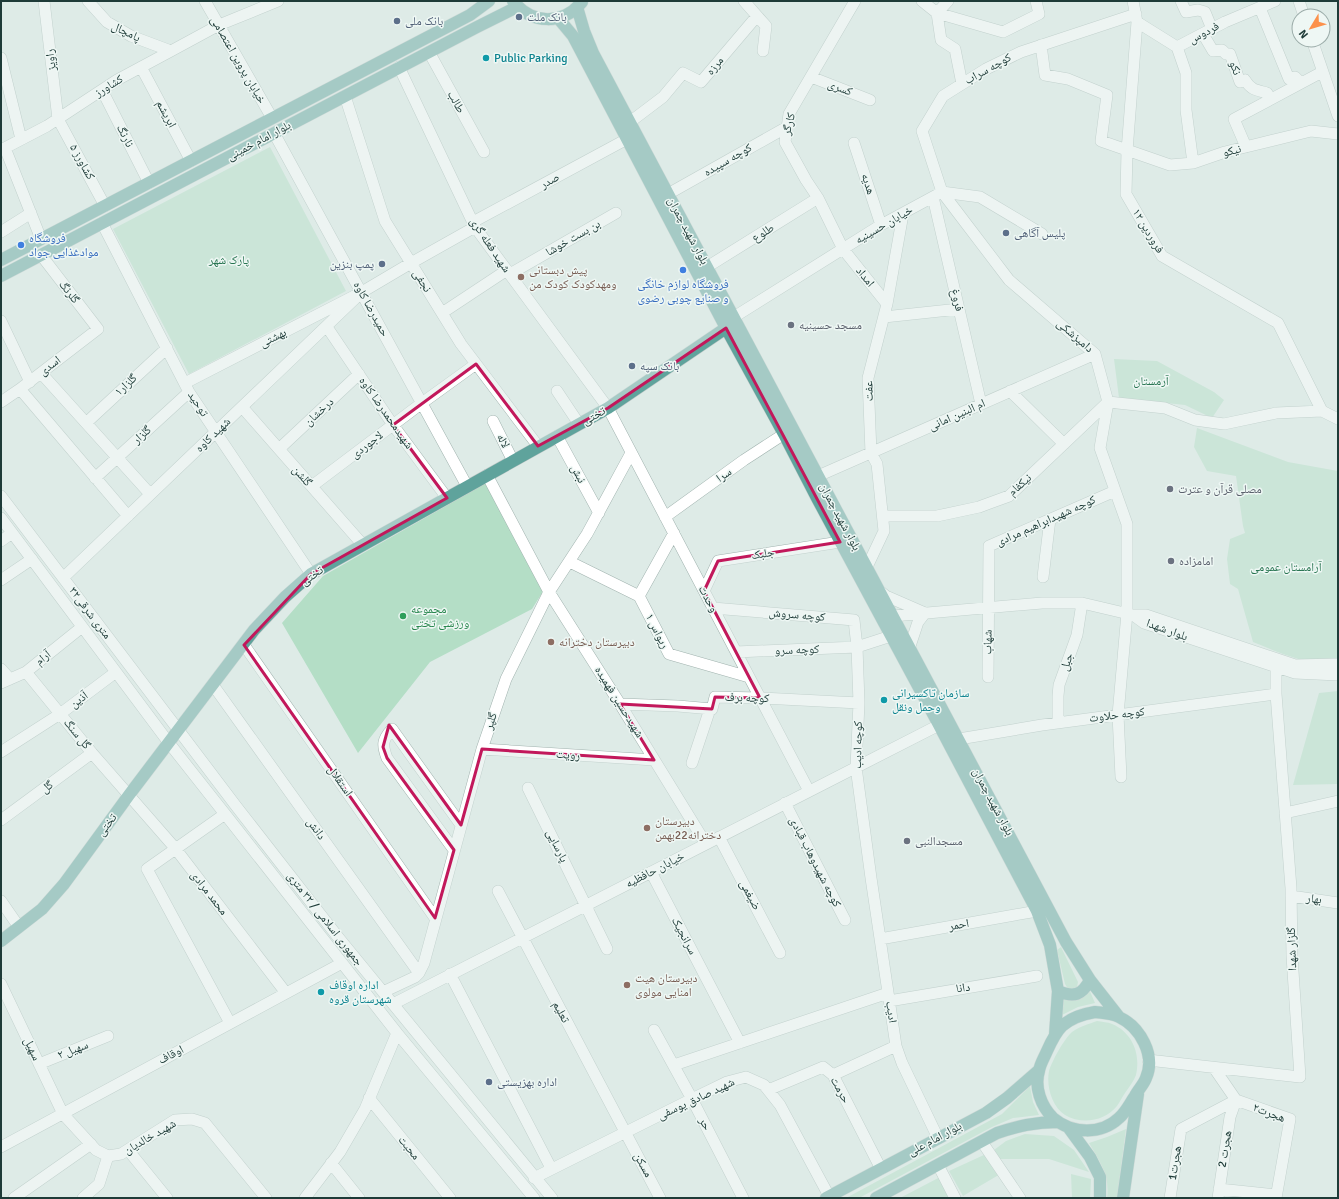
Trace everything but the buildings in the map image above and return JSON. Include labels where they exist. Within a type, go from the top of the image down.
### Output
[{"type":"main road","name":"بلوار امام خمینی","points":[[1,260],[470,15],[489,1]]},
{"type":"main road","name":"بلوار امام خمینی","points":[[1,276],[416,59],[515,4]]},
{"type":"main road","points":[[515,4],[524,12],[540,19],[549,20],[568,14],[580,4]]},
{"type":"main road","name":"بلوار شهید چمران","points":[[580,4],[584,31],[593,53],[734,317],[813,478],[840,542],[1037,911],[1050,945],[1058,991],[1055,1035]]},
{"type":"main road","name":"بلوار شهید چمران","points":[[558,18],[573,36],[726,328],[784,434],[867,566],[1066,942],[1090,980],[1119,1017]]},
{"type":"main road","points":[[409,46],[416,59]]},
{"type":"main road","name":"تختی","points":[[1,942],[42,909],[64,884],[129,795],[254,630],[285,597],[310,574],[608,408],[726,328],[734,317]]},
{"type":"main road","points":[[1058,991],[1067,995],[1077,994],[1085,989],[1090,980]]},
{"type":"main road","points":[[1095,1012],[1107,1013],[1119,1017],[1129,1023],[1138,1032],[1144,1042],[1148,1060],[1146,1078],[1120,1117],[1112,1124],[1101,1129],[1090,1131],[1078,1130],[1063,1124],[1049,1114],[1039,1094],[1037,1082],[1038,1071],[1055,1035],[1072,1018],[1083,1014],[1095,1012]]},
{"type":"main road","name":"بلوار امام علی","points":[[827,1197],[986,1112],[1007,1098],[1038,1071]]},
{"type":"main road","points":[[1123,1198],[1138,1090]]},
{"type":"main road","name":"بلوار امام علی","points":[[876,1198],[997,1134],[1016,1126],[1037,1122],[1063,1124]]},
{"type":"main road","points":[[1063,1124],[1090,1157],[1100,1177],[1100,1198]]},
{"type":"street","name":"راویز","points":[[44,1],[58,119]]},
{"type":"street","name":"پامچال","points":[[88,1],[107,22],[131,36],[171,51]]},
{"type":"street","name":"خیابان پروین اعتصامی","points":[[205,1],[272,118]]},
{"type":"street","name":"کشاورز","points":[[3,149],[58,119],[117,80],[219,25],[278,1]]},
{"type":"street","points":[[744,1],[766,26],[763,51]]},
{"type":"street","name":"کارگر","points":[[843,249],[818,198],[806,180],[785,142],[789,114],[854,1]]},
{"type":"street","points":[[922,1],[937,13],[1003,32],[1039,14],[1036,1]]},
{"type":"street","points":[[937,13],[948,1]]},
{"type":"street","name":"۱۲ فروردین","points":[[1133,1],[1136,18],[1127,151],[1126,194],[1162,256],[1278,323],[1322,411]]},
{"type":"street","points":[[1181,1],[1186,12],[1198,10],[1205,12],[1208,31]]},
{"type":"street","name":"فردوس","points":[[1136,18],[1177,47],[1208,31],[1276,1]]},
{"type":"street","points":[[1260,8],[1289,79],[1295,77],[1301,83]]},
{"type":"street","points":[[937,13],[941,40],[955,49],[962,84]]},
{"type":"street","name":"مرزه","points":[[630,122],[663,98],[683,73],[701,82],[757,16]]},
{"type":"street","name":"کوچه سراب","points":[[938,194],[922,131],[943,96],[986,69],[1021,52],[1136,18]]},
{"type":"street","name":"نکو","points":[[1208,31],[1213,52],[1222,50],[1226,54],[1230,54],[1240,82],[1245,80],[1249,86],[1267,93],[1271,99]]},
{"type":"street","name":"نیکو","points":[[1041,45],[1045,75],[1068,79],[1107,95],[1101,141],[1170,165],[1193,163],[1246,146],[1311,131],[1338,134]]},
{"type":"street","points":[[1177,47],[1186,73],[1186,110],[1193,163]]},
{"type":"street","points":[[1314,48],[1338,116]]},
{"type":"street","name":"طالب","points":[[429,52],[484,152]]},
{"type":"street","points":[[1,58],[21,140]]},
{"type":"street","name":"ابریشم","points":[[141,67],[191,161]]},
{"type":"street","name":"شهید فعله گری","points":[[400,67],[474,225],[608,408]]},
{"type":"street","points":[[1246,146],[1234,119],[1322,72]]},
{"type":"street","name":"کسری","points":[[811,77],[870,100]]},
{"type":"street","name":"نارنگ","points":[[102,90],[149,183]]},
{"type":"street","name":"نجفی","points":[[345,96],[385,221],[461,344],[538,446]]},
{"type":"street","name":"کشاورز ۵","points":[[58,119],[105,206]]},
{"type":"street","name":"کوچه سپیده","points":[[668,194],[787,127]]},
{"type":"street","name":"حمیدرضا کاوه","points":[[274,133],[467,486]]},
{"type":"street","name":"صدر","points":[[362,292],[474,225],[627,139]]},
{"type":"street","name":"هدیه","points":[[854,143],[881,225]]},
{"type":"street","points":[[3,149],[41,239]]},
{"type":"street","points":[[938,194],[980,197],[1042,234]]},
{"type":"street","name":"خیابان حسینیه","points":[[734,317],[881,225],[938,194]]},
{"type":"street","name":"فروغ","points":[[938,194],[959,309],[982,404]]},
{"type":"street","name":"دامپزشکی","points":[[938,194],[1009,280],[1095,354],[1108,402],[1100,448],[1127,524],[1130,614],[1118,715],[1121,777]]},
{"type":"street","name":"طلوع","points":[[707,267],[818,198]]},
{"type":"street","points":[[1,232],[31,213]]},
{"type":"street","name":"بن بست خوشا","points":[[442,313],[509,272],[616,214]]},
{"type":"street","name":"عفت","points":[[867,566],[884,531],[877,464],[871,453],[868,378],[887,304],[903,214]]},
{"type":"street","name":"توحید","points":[[102,223],[187,387],[310,574]]},
{"type":"street","name":"امداد","points":[[843,249],[887,304]]},
{"type":"street","name":"گلرنگ","points":[[41,255],[98,328]]},
{"type":"street","name":"شهید کاوه","points":[[63,578],[362,292]]},
{"type":"street","name":"بهشتی","points":[[187,387],[362,292]]},
{"type":"street","points":[[884,317],[959,309]]},
{"type":"street","points":[[1,321],[30,382]]},
{"type":"street","name":"شهیدمحمدرضا کاوه","points":[[327,327],[393,425],[447,498]]},
{"type":"street","name":"اسدی","points":[[1,402],[30,382],[98,328]]},
{"type":"street","name":"گلزار۱","points":[[86,423],[167,348]]},
{"type":"street","name":"ام البنین امانی","points":[[813,478],[1095,354]]},
{"type":"street","name":"لاجوردی","points":[[312,486],[476,364]]},
{"type":"street","points":[[41,373],[150,494]]},
{"type":"street","name":"درخشان","points":[[279,449],[359,374]]},
{"type":"street","name":"گلزار","points":[[95,478],[187,387]]},
{"type":"street","points":[[20,389],[128,516]]},
{"type":"street","points":[[557,391],[579,424]]},
{"type":"street","points":[[1010,391],[1064,444]]},
{"type":"street","points":[[1108,402],[1165,408],[1195,420],[1224,424],[1276,413],[1322,411],[1338,419]]},
{"type":"street","name":"نیکفام","points":[[883,516],[937,516],[979,507],[1009,496],[1108,402]]},
{"type":"street","name":"گلشن","points":[[242,407],[362,545]]},
{"type":"street","name":"وحدت","points":[[608,408],[809,791]]},
{"type":"street","name":"لاله","points":[[493,421],[514,460]]},
{"type":"street","name":"سرا","points":[[665,517],[744,460],[784,434]]},
{"type":"street","name":"نبش","points":[[557,436],[599,513]]},
{"type":"street","name":"گلپر","points":[[420,973],[482,749],[506,679],[549,592],[587,534],[632,453]]},
{"type":"street","name":"شهیدحسین فهمیده","points":[[487,476],[549,592],[706,844]]},
{"type":"street","name":"کوچه شهیدابراهیم مرادی","points":[[988,608],[989,546],[1115,491]]},
{"type":"street","name":"متری شرقی۳۲","points":[[1,496],[178,730]]},
{"type":"street","name":"متری شرقی۳۲","points":[[1,518],[169,743]]},
{"type":"street","points":[[1043,578],[1050,519]]},
{"type":"street","points":[[1,541],[12,533]]},
{"type":"street","points":[[570,562],[639,596],[674,533]]},
{"type":"street","name":"جلبک","points":[[704,591],[718,561],[840,542]]},
{"type":"street","points":[[1,580],[32,559]]},
{"type":"street","points":[[881,592],[886,596],[925,613]]},
{"type":"street","name":"ریواس ۱","points":[[639,596],[669,654],[749,678]]},
{"type":"street","points":[[893,616],[1042,603],[1082,603],[1130,614]]},
{"type":"street","name":"جبل","points":[[1058,722],[1059,685],[1076,635],[1082,603]]},
{"type":"street","name":"کوچه سروش","points":[[713,608],[854,620],[857,647]]},
{"type":"street","name":"شهاب","points":[[988,608],[988,677]]},
{"type":"street","points":[[910,646],[918,622],[925,613]]},
{"type":"street","name":"بلوار شهدا","points":[[1130,614],[1146,615],[1295,665],[1338,664]]},
{"type":"street","name":"بلوار شهدا","points":[[1130,614],[1144,623],[1295,673],[1338,675]]},
{"type":"street","name":"آرام","points":[[5,681],[26,672],[82,627]]},
{"type":"street","points":[[857,647],[890,636]]},
{"type":"street","name":"استقلال","points":[[244,644],[436,918]]},
{"type":"street","name":"کوچه سرو","points":[[736,652],[857,647]]},
{"type":"street","name":"کوچه ادیب","points":[[857,647],[859,704],[856,767],[871,878]]},
{"type":"street","name":"گلزار شهدا","points":[[1148,1060],[1300,1077],[1292,956],[1291,896],[1276,694],[1276,667]]},
{"type":"street","points":[[1,669],[5,681]]},
{"type":"street","name":"گل سنگ","points":[[26,672],[92,753],[129,795]]},
{"type":"street","name":"آذین","points":[[1,752],[60,714],[116,672]]},
{"type":"street","name":"دانش","points":[[213,685],[420,973]]},
{"type":"street","name":"کوچه حلاوت","points":[[959,738],[1058,722],[1276,694]]},
{"type":"street","name":"کوچه برف","points":[[620,704],[712,709],[715,697],[859,704]]},
{"type":"street","points":[[692,763],[710,709]]},
{"type":"street","name":"خیابان حافظیه","points":[[393,1004],[939,725]]},
{"type":"street","points":[[454,850],[387,758],[383,747],[386,736],[392,729],[461,825]]},
{"type":"street","name":"جمهوری اسلامی / ۳۲ متری","points":[[178,730],[338,937],[534,1178],[552,1198]]},
{"type":"street","name":"جمهوری اسلامی / ۳۲ متری","points":[[169,743],[397,1034],[534,1198]]},
{"type":"street","name":"رویت","points":[[482,749],[654,760]]},
{"type":"street","name":"گل","points":[[1,820],[92,753]]},
{"type":"street","name":"پارسایی","points":[[528,788],[607,949]]},
{"type":"street","name":"محمد مرادی","points":[[129,795],[175,848],[286,993]]},
{"type":"street","points":[[1285,813],[1338,801]]},
{"type":"street","name":"کوچه شهیدوهاب قبادی","points":[[785,803],[845,920]]},
{"type":"street","points":[[225,814],[147,869],[230,1023]]},
{"type":"street","name":"ضیغمی","points":[[719,837],[780,953]]},
{"type":"street","name":"سرانجیک","points":[[651,872],[740,1043]]},
{"type":"street","name":"ادیب","points":[[871,878],[896,1046],[902,1063],[938,1138]]},
{"type":"street","name":"تعلیم","points":[[498,891],[625,1132]]},
{"type":"street","name":"بهار","points":[[1291,896],[1338,903]]},
{"type":"street","points":[[1,900],[18,928]]},
{"type":"street","name":"احمر","points":[[880,939],[1037,911]]},
{"type":"street","points":[[328,945],[338,937]]},
{"type":"street","name":"اوقاف","points":[[1,1148],[342,963]]},
{"type":"street","points":[[383,992],[415,977],[420,973]]},
{"type":"street","points":[[450,974],[551,1168]]},
{"type":"street","name":"دانا","points":[[674,1065],[888,997],[1037,976]]},
{"type":"street","name":"سهیل","points":[[1,984],[63,1114]]},
{"type":"street","name":"حر","points":[[654,1030],[674,1065],[743,1198]]},
{"type":"street","points":[[305,1198],[343,1146],[364,1109],[392,1049],[397,1034]]},
{"type":"street","name":"سهیل ۲","points":[[39,1064],[108,1036]]},
{"type":"street","points":[[833,1075],[896,1046]]},
{"type":"street","name":"حرمت","points":[[768,1090],[824,1067],[833,1075],[881,1168]]},
{"type":"street","points":[[1214,1068],[1236,1100]]},
{"type":"street","name":"شهید صادق یوسفی","points":[[534,1178],[551,1168],[727,1082],[746,1077],[764,1085],[780,1105],[827,1197]]},
{"type":"street","name":"محبت","points":[[369,1098],[450,1198]]},
{"type":"street","name":"هجرت1","points":[[1170,1198],[1181,1129],[1236,1100]]},
{"type":"street","name":"هجرت 2","points":[[1219,1193],[1230,1117],[1236,1100]]},
{"type":"street","name":"هجرت۲","points":[[1236,1100],[1290,1119],[1276,1197]]},
{"type":"street","name":"شهید خالدیان","points":[[63,1114],[96,1150],[108,1156],[121,1154],[175,1120],[192,1119],[205,1123],[266,1198]]},
{"type":"street","name":"مسکن","points":[[625,1132],[660,1198]]},
{"type":"street","points":[[982,1142],[1020,1198]]},
{"type":"street","points":[[14,1198],[91,1144]]},
{"type":"street","points":[[128,1150],[164,1197]]},
{"type":"street","points":[[83,1198],[99,1184],[108,1156]]},
{"type":"street","points":[[331,1163],[359,1198]]},
{"type":"street","points":[[938,1165],[955,1198]]},
{"type":"street","points":[[1219,1193],[1276,1197]]},
{"type":"highlighted area","points":[[726,328],[840,542],[718,561],[704,591],[760,698],[715,697],[712,709],[620,704],[654,760],[482,749],[461,825],[389,725],[383,747],[387,758],[454,850],[435,918],[244,645],[311,574],[447,498],[393,425],[476,364],[538,446],[608,408]]},
{"type":"green space","name":"پارک شهر","points":[[270,147],[346,291],[189,374],[113,229]]},
{"type":"green space","name":"آرمستان","points":[[1114,359],[1157,361],[1214,392],[1224,400],[1212,418],[1185,405],[1119,398]]},
{"type":"green space","name":"آرامستان عمومی","points":[[1197,428],[1288,462],[1338,471],[1338,664],[1305,661],[1253,642],[1238,589],[1230,584],[1227,559],[1230,539],[1245,533],[1236,476],[1207,471],[1194,447]]},
{"type":"green space","name":"مجموعه ورزشی تختی","points":[[488,482],[547,585],[532,609],[430,662],[358,753],[282,623],[323,576]]},
{"type":"green space","points":[[1338,691],[1338,784],[1293,785],[1319,693]]},
{"type":"green space","points":[[1061,947],[1078,982],[1077,987],[1074,990],[1068,989],[1065,984],[1057,950]]},
{"type":"green space","points":[[1089,989],[1095,1003],[1078,1007],[1062,1015],[1063,998],[1078,1000]]},
{"type":"green space","points":[[1097,1021],[1110,1023],[1125,1032],[1130,1038],[1136,1052],[1136,1075],[1133,1082],[1112,1111],[1093,1120],[1079,1120],[1065,1115],[1053,1102],[1048,1083],[1049,1071],[1059,1050],[1069,1035],[1084,1025]]},
{"type":"green space","points":[[1030,1086],[1033,1102],[1039,1115],[1013,1118],[992,1127],[859,1198],[846,1198],[1002,1114]]},
{"type":"green space","points":[[1126,1129],[1117,1198],[1107,1198],[1108,1190],[1106,1176],[1089,1143]]},
{"type":"green space","points":[[1025,1134],[1054,1136],[1074,1150],[1089,1172],[1049,1159],[1000,1159],[994,1150],[1006,1141]]},
{"type":"green space","points":[[986,1154],[1002,1173],[963,1196],[949,1171]]},
{"type":"green space","points":[[1071,1174],[1091,1179],[1090,1198],[1072,1198]]},
{"type":"green space","points":[[942,1176],[955,1198],[900,1198]]},
{"type":"place","name":"بانک ملت","points":[[519,17]]},
{"type":"place","name":"بانک ملی","points":[[397,21]]},
{"type":"place","name":"Public Parking","points":[[486,58]]},
{"type":"place","name":"پلیس آگاهی","points":[[1006,233]]},
{"type":"place","name":"فروشگاه موادغذایی جواد","points":[[21,245]]},
{"type":"place","name":"پمپ بنزین","points":[[382,264]]},
{"type":"place","name":"فروشگاه لوازم خانگی و صنایع چوبی رضوی","points":[[683,270]]},
{"type":"place","name":"پیش دبستانی ومهدکودک کودک من","points":[[521,277]]},
{"type":"place","name":"مسجد حسینیه","points":[[791,325]]},
{"type":"place","name":"بانک سپه","points":[[632,366]]},
{"type":"place","name":"مصلی قرآن و عترت","points":[[1170,489]]},
{"type":"place","name":"امامزاده","points":[[1171,561]]},
{"type":"place","name":"مجموعه ورزشی تختی","points":[[403,616]]},
{"type":"place","name":"دبیرستان دخترانه","points":[[551,642]]},
{"type":"place","name":"سازمان تاکسیرانی وحمل ونقل","points":[[884,700]]},
{"type":"place","name":"دبیرستان دخترانه22بهمن","points":[[647,828]]},
{"type":"place","name":"مسجدالنبی","points":[[907,841]]},
{"type":"place","name":"دبیرستان هیت امنایی مولوی","points":[[627,985]]},
{"type":"place","name":"اداره اوقاف شهرستان قروه","points":[[321,992]]},
{"type":"place","name":"اداره بهزیستی","points":[[489,1082]]}]
